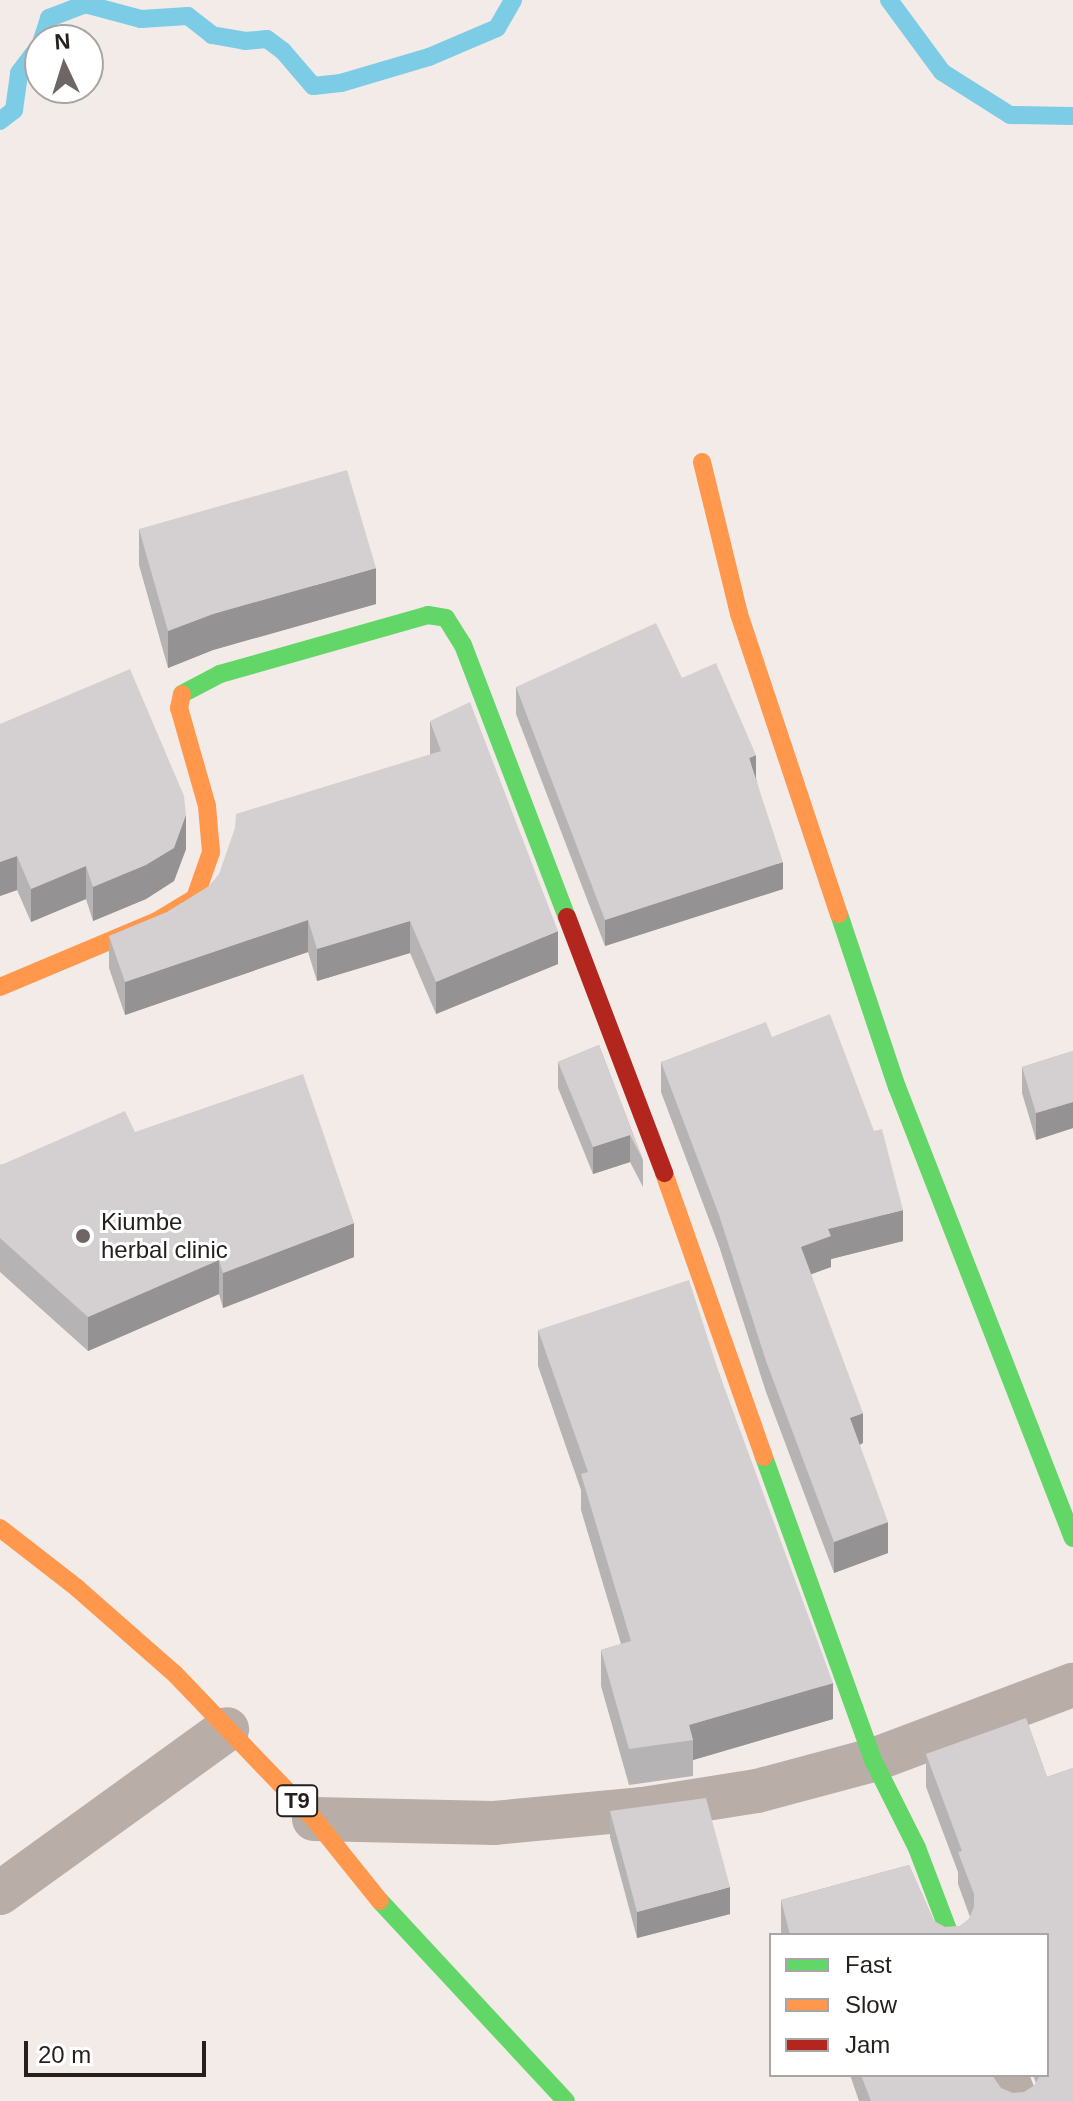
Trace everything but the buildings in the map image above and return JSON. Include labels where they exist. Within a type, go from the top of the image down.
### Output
[{"type":"main road","points":[[702,462],[739,614],[897,1087],[1073,1538]]},
{"type":"main road","points":[[0,987],[145,926],[195,898],[211,852],[207,806],[179,708],[182,694],[220,674],[428,615],[446,618],[463,645],[696,1255],[742,1400],[824,1618],[873,1760],[917,1848],[949,1933]]},
{"type":"main road","name":"T9","points":[[0,1528],[77,1588],[175,1674],[314,1819],[393,1917],[566,2101]]},
{"type":"street","points":[[314,1819],[494,1823],[564,1818],[757,1791],[873,1760],[1073,1685]]},
{"type":"street","points":[[0,1893],[227,1729]]},
{"type":"street","points":[[1007,2077],[1016,2101]]},
{"type":"waterway","points":[[47,24],[49,18],[85,4],[141,19],[188,16],[212,35],[245,41],[267,39],[283,51],[313,86],[341,83],[429,57],[497,28],[513,0]]},
{"type":"waterway","points":[[889,0],[942,72],[1010,115],[1073,116]]},
{"type":"waterway","points":[[0,121],[14,110],[19,73],[24,66]]},
{"type":"traffic: fast","points":[[182,694],[220,674],[428,615],[446,618],[463,645],[567,917]]},
{"type":"traffic: fast","points":[[839,914],[897,1087],[1073,1538]]},
{"type":"traffic: fast","points":[[764,1457],[873,1760],[917,1848],[949,1933]]},
{"type":"traffic: fast","points":[[380,1901],[566,2101]]},
{"type":"traffic: slow","points":[[702,462],[739,614],[839,914]]},
{"type":"traffic: slow","points":[[0,987],[157,921],[195,898],[211,852],[207,806],[179,708],[182,694]]},
{"type":"traffic: slow","points":[[664,1173],[764,1457]]},
{"type":"traffic: slow","points":[[0,1528],[77,1588],[175,1674],[314,1819],[380,1901]]},
{"type":"traffic: jam","points":[[567,917],[664,1173]]},
{"type":"place","name":"Kiumbe herbal clinic","points":[[83,1236]]}]
